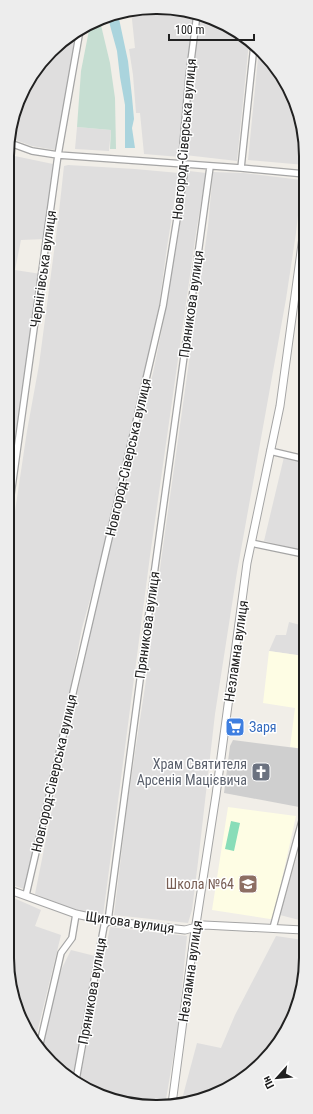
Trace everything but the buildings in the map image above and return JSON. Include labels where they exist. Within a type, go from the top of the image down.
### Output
[{"type":"street","name":"Новгород-Сіверська вулиця","points":[[26,895],[163,306],[184,175],[182,156],[189,76],[196,20]]},
{"type":"street","name":"Чернігівська вулиця","points":[[14,467],[58,155],[79,37]]},
{"type":"street","points":[[241,168],[253,52]]},
{"type":"street","points":[[14,145],[32,151],[58,155],[299,173]]},
{"type":"street","name":"Пряникова вулиця","points":[[77,1076],[104,926],[108,921],[210,167]]},
{"type":"street","name":"Незламна вулиця","points":[[173,1099],[251,543],[280,406],[299,266]]},
{"type":"street","points":[[270,450],[299,457]]},
{"type":"street","points":[[251,543],[299,553]]},
{"type":"street","points":[[273,928],[299,835]]},
{"type":"street","name":"Щитова вулиця","points":[[14,891],[76,914],[108,921],[185,930],[204,925],[299,930]]},
{"type":"street","points":[[41,1041],[61,953],[72,938],[76,914]]},
{"type":"shaded area","points":[[147,14],[166,14],[193,19],[186,75],[180,157],[144,154],[140,113],[136,113],[129,49],[135,48],[132,16]]},
{"type":"shaded area","points":[[198,21],[228,33],[248,48],[237,161],[185,155]]},
{"type":"shaded area","points":[[101,25],[110,63],[115,98],[116,149],[110,149],[111,130],[77,127],[81,71],[89,31]]},
{"type":"shaded area","points":[[76,38],[55,150],[32,146],[15,140],[25,102],[33,85],[43,70],[63,49]]},
{"type":"shaded area","points":[[258,57],[275,77],[288,102],[298,138],[299,164],[248,160]]},
{"type":"shaded area","points":[[77,127],[111,130],[109,151],[75,149]]},
{"type":"shaded area","points":[[14,156],[53,164],[45,239],[21,240],[15,270],[41,274],[14,453]]},
{"type":"shaded area","points":[[64,166],[135,169],[179,173],[159,306],[139,403],[120,473],[103,553],[82,628],[68,701],[24,889],[14,885],[14,518],[39,365]]},
{"type":"shaded area","points":[[189,171],[206,173],[196,233],[150,556],[103,916],[73,909],[35,894],[57,784],[109,551],[137,432],[153,373],[165,314]]},
{"type":"shaded area","points":[[213,172],[243,173],[299,180],[299,206],[296,233],[286,299],[237,572],[215,714],[192,910],[188,923],[114,915],[128,799],[146,680],[161,561],[208,226]]},
{"type":"shaded area","points":[[284,457],[299,461],[299,550],[264,541]]},
{"type":"shaded area","points":[[289,622],[299,625],[299,655],[269,651],[276,635],[286,635]]},
{"type":"shaded area","points":[[269,651],[299,655],[299,748],[290,747],[295,708],[263,703]]},
{"type":"shaded area","points":[[233,740],[299,748],[299,807],[224,793],[230,746]]},
{"type":"shaded area","name":"Школа №64","points":[[228,807],[296,816],[273,919],[212,910]]},
{"type":"shaded area","points":[[299,849],[299,920],[280,915]]},
{"type":"shaded area","points":[[14,898],[41,910],[35,926],[61,935],[37,1035],[25,1012],[15,976]]},
{"type":"shaded area","points":[[110,927],[187,936],[178,1029],[166,1100],[147,1100],[120,1095],[102,1089],[80,1078]]},
{"type":"shaded area","points":[[276,936],[299,939],[299,967],[294,994],[284,1021],[270,1044],[250,1065],[228,1081],[211,1089],[183,1097],[197,1043],[221,1048],[235,1015]]},
{"type":"shaded area","points":[[71,950],[95,956],[74,1074],[63,1065],[44,1045],[51,1006],[62,968]]},
{"type":"green space","points":[[231,821],[240,823],[234,851],[225,849]]},
{"type":"water","points":[[119,19],[128,61],[134,119],[132,128],[135,148],[125,148],[125,105],[117,51],[109,23]]},
{"type":"place","name":"Заря","points":[[235,727]]},
{"type":"place","name":"Храм Святителя Арсенія Мацієвича","points":[[261,772]]},
{"type":"place","name":"Школа №64","points":[[248,884]]}]
